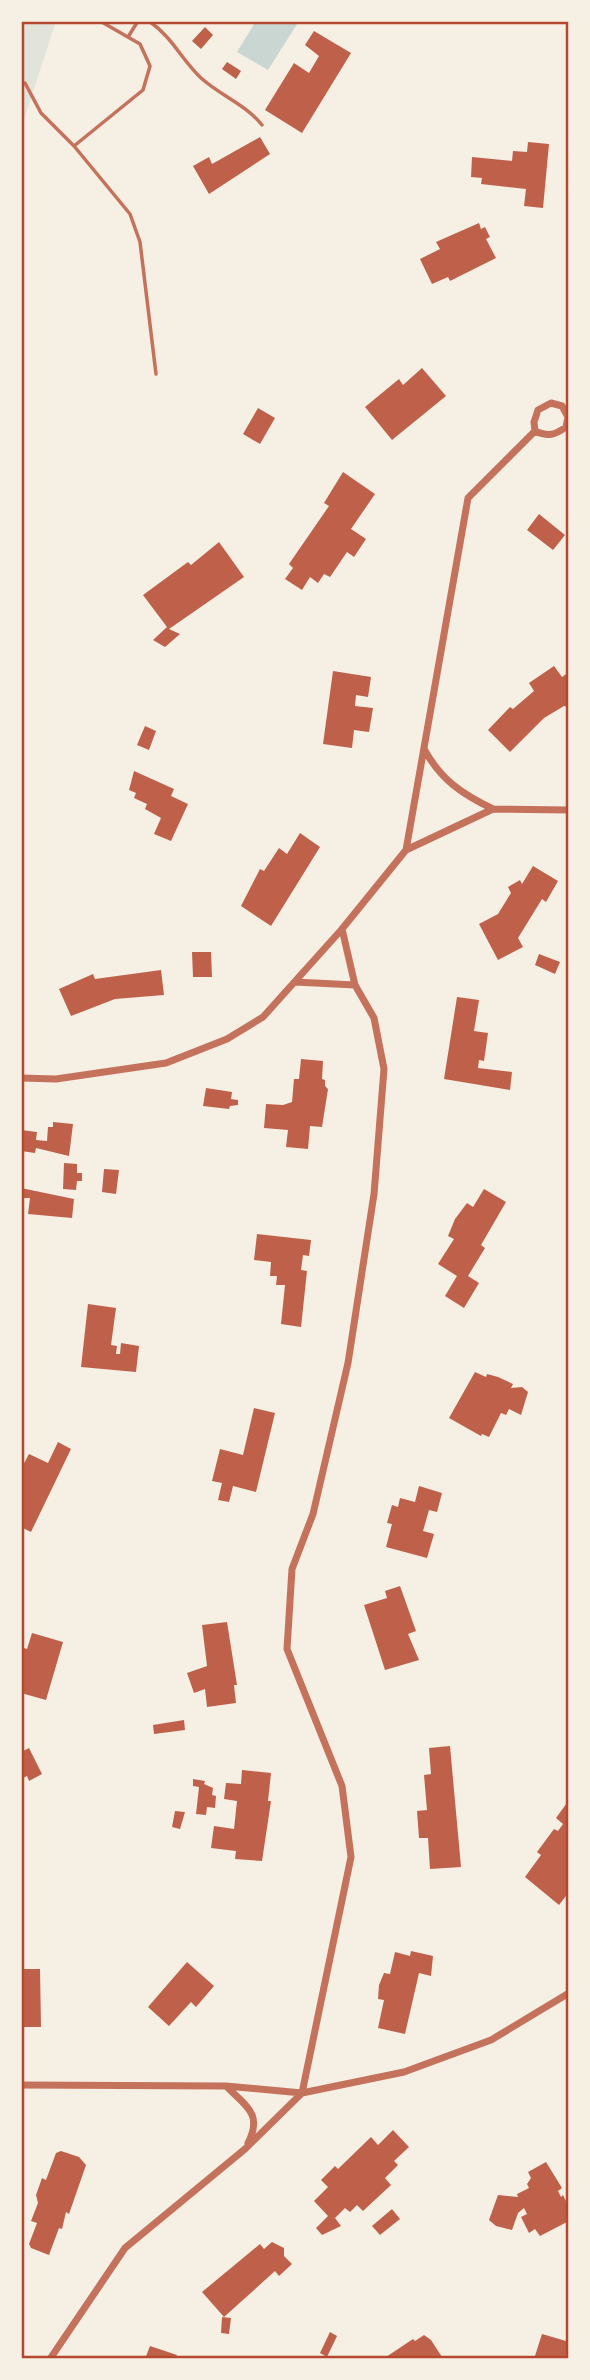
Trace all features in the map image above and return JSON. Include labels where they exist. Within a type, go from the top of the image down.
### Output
[{"type":"street","points":[[551,403],[562,406],[568,417],[566,427],[556,434],[544,436],[535,431],[534,422],[538,410],[551,403]]},
{"type":"street","points":[[406,850],[468,498],[535,431]]},
{"type":"street","points":[[424,748],[436,771],[459,792],[493,809],[569,810]]},
{"type":"street","points":[[21,1078],[56,1079],[166,1063],[227,1039],[263,1017],[342,929],[406,850],[493,809]]},
{"type":"street","points":[[50,2359],[125,2248],[245,2149],[302,2093],[351,1857],[342,1786],[288,1649],[292,1569],[313,1514],[348,1363],[374,1194],[384,1069],[374,1018],[355,985],[342,929]]},
{"type":"street","points":[[295,982],[355,985]]},
{"type":"street","points":[[21,2085],[226,2086],[302,2093],[404,2072],[491,2040],[569,1993]]},
{"type":"street","points":[[226,2086],[252,2112],[256,2129],[245,2149]]},
{"type":"lane","points":[[74,146],[143,90],[150,66],[140,44],[100,21]]},
{"type":"lane","points":[[128,37],[138,21]]},
{"type":"lane","points":[[149,21],[169,35],[198,75],[217,91],[243,104],[262,125]]},
{"type":"lane","points":[[25,83],[41,113],[74,146],[130,214],[140,242],[156,374]]},
{"type":"shaded area","points":[[21,21],[56,21],[21,129]]},
{"type":"shaded area","points":[[256,21],[299,21],[268,70],[237,52]]},
{"type":"building","points":[[205,27],[213,35],[201,49],[192,41]]},
{"type":"building","points":[[314,31],[351,53],[302,133],[265,110],[294,63],[309,73],[319,56],[305,45]]},
{"type":"building","points":[[227,62],[241,71],[236,79],[222,69]]},
{"type":"building","points":[[260,137],[270,154],[209,194],[193,166],[209,157],[212,164]]},
{"type":"building","points":[[528,142],[549,144],[543,208],[524,206],[526,189],[481,184],[482,178],[471,177],[472,157],[512,161],[513,151],[527,152]]},
{"type":"building","points":[[479,223],[481,229],[485,227],[490,237],[486,239],[496,258],[450,281],[448,277],[432,284],[420,259],[440,249],[436,242]]},
{"type":"building","points":[[422,368],[446,396],[392,440],[365,407],[399,379],[403,385]]},
{"type":"building","points":[[258,408],[275,418],[260,444],[243,434]]},
{"type":"building","points":[[343,472],[375,494],[351,529],[366,539],[354,557],[347,552],[330,577],[324,574],[318,583],[310,577],[302,590],[285,579],[293,568],[289,564],[329,506],[324,503]]},
{"type":"building","points":[[539,514],[565,535],[553,550],[527,530]]},
{"type":"building","points":[[219,542],[244,577],[169,629],[180,634],[165,647],[153,640],[167,627],[143,595],[188,562],[191,565]]},
{"type":"building","points":[[554,666],[562,677],[569,672],[569,707],[564,706],[544,718],[510,752],[488,730],[510,707],[513,709],[534,691],[529,683]]},
{"type":"building","points":[[333,671],[371,677],[368,697],[356,695],[355,706],[373,708],[369,732],[354,730],[352,748],[323,744]]},
{"type":"building","points":[[145,726],[156,731],[149,750],[137,745]]},
{"type":"building","points":[[134,771],[174,789],[171,796],[188,804],[171,841],[154,834],[161,818],[145,809],[147,804],[134,798],[136,793],[129,790]]},
{"type":"building","points":[[300,833],[320,847],[271,926],[241,906],[260,869],[264,871],[279,848],[287,854]]},
{"type":"building","points":[[533,866],[558,881],[546,902],[542,899],[518,938],[523,947],[498,960],[479,924],[498,914],[511,893],[508,887],[520,880],[522,884]]},
{"type":"building","points":[[192,952],[211,952],[212,977],[193,977]]},
{"type":"building","points":[[539,954],[560,962],[555,974],[535,965]]},
{"type":"building","points":[[161,970],[164,995],[115,999],[71,1016],[59,989],[93,974],[95,979]]},
{"type":"building","points":[[457,997],[479,1000],[474,1031],[488,1033],[484,1061],[479,1060],[478,1068],[512,1072],[510,1090],[444,1079]]},
{"type":"building","points":[[301,1059],[323,1061],[322,1079],[328,1089],[322,1127],[310,1126],[308,1149],[286,1147],[288,1130],[264,1128],[266,1104],[283,1105],[292,1102],[294,1079],[299,1079]]},
{"type":"building","points":[[206,1088],[232,1092],[231,1099],[238,1100],[238,1105],[230,1106],[229,1109],[203,1106]]},
{"type":"building","points":[[53,1122],[73,1124],[69,1156],[36,1148],[35,1153],[21,1151],[21,1130],[37,1132],[36,1140],[47,1141],[48,1127],[53,1127]]},
{"type":"building","points":[[64,1163],[77,1164],[77,1173],[82,1173],[82,1181],[77,1181],[76,1190],[63,1189]]},
{"type":"building","points":[[104,1169],[119,1170],[116,1194],[102,1192]]},
{"type":"building","points":[[21,1188],[74,1199],[72,1218],[28,1214],[30,1198],[21,1198]]},
{"type":"building","points":[[484,1189],[506,1202],[481,1245],[485,1248],[468,1276],[479,1283],[464,1308],[445,1296],[457,1276],[438,1264],[454,1239],[448,1236],[455,1219],[467,1203],[473,1207]]},
{"type":"building","points":[[257,1234],[311,1240],[309,1256],[303,1255],[301,1270],[307,1271],[301,1327],[281,1324],[285,1285],[276,1285],[277,1276],[270,1276],[271,1262],[254,1260]]},
{"type":"building","points":[[88,1304],[116,1308],[111,1345],[117,1346],[116,1354],[120,1354],[121,1343],[139,1346],[136,1372],[81,1367]]},
{"type":"building","points":[[475,1372],[486,1377],[487,1374],[498,1377],[513,1384],[511,1388],[522,1387],[528,1392],[521,1415],[509,1409],[506,1415],[501,1413],[489,1437],[482,1434],[481,1436],[449,1418]]},
{"type":"building","points":[[254,1408],[275,1413],[256,1492],[233,1486],[229,1502],[218,1500],[222,1483],[212,1481],[220,1449],[243,1455]]},
{"type":"building","points":[[58,1442],[71,1449],[31,1532],[21,1527],[21,1469],[29,1454],[48,1463]]},
{"type":"building","points":[[419,1486],[442,1493],[437,1512],[429,1510],[423,1531],[434,1534],[427,1558],[386,1547],[392,1524],[387,1523],[392,1505],[398,1507],[400,1498],[415,1502]]},
{"type":"building","points":[[400,1586],[416,1631],[408,1634],[419,1660],[385,1670],[364,1605],[387,1598],[385,1591]]},
{"type":"building","points":[[227,1622],[237,1685],[234,1685],[236,1703],[207,1707],[205,1689],[194,1693],[187,1673],[207,1666],[202,1625]]},
{"type":"building","points":[[32,1633],[63,1642],[46,1700],[21,1693],[21,1647],[27,1649]]},
{"type":"building","points":[[184,1720],[185,1730],[154,1734],[153,1725]]},
{"type":"building","points":[[450,1746],[461,1867],[430,1869],[428,1838],[419,1838],[417,1811],[427,1810],[424,1775],[431,1774],[429,1748]]},
{"type":"building","points":[[29,1748],[42,1774],[29,1781],[27,1776],[21,1779],[21,1752]]},
{"type":"building","points":[[242,1770],[271,1773],[268,1801],[271,1801],[262,1861],[235,1859],[236,1851],[211,1848],[214,1826],[234,1829],[237,1801],[224,1799],[226,1783],[241,1784]]},
{"type":"building","points":[[193,1779],[205,1781],[204,1784],[213,1788],[212,1795],[216,1796],[215,1808],[207,1807],[206,1815],[196,1814],[199,1787],[193,1786]]},
{"type":"building","points":[[569,1800],[569,1892],[559,1905],[525,1877],[541,1855],[537,1852],[554,1829],[558,1831],[563,1824],[556,1818]]},
{"type":"building","points":[[175,1811],[185,1812],[180,1829],[172,1827]]},
{"type":"building","points":[[411,1951],[433,1956],[431,1976],[419,1973],[405,2034],[378,2028],[384,2000],[378,1999],[379,1985],[384,1973],[390,1974],[395,1952],[410,1956]]},
{"type":"building","points":[[187,1962],[214,1986],[196,2007],[191,2002],[169,2026],[148,2007]]},
{"type":"building","points":[[22,1969],[40,1969],[41,2027],[21,2027]]},
{"type":"building","points":[[393,2130],[409,2147],[394,2161],[398,2165],[385,2178],[391,2185],[363,2211],[357,2205],[350,2212],[345,2208],[335,2218],[341,2226],[322,2235],[316,2228],[328,2216],[314,2201],[328,2187],[321,2180],[335,2166],[338,2169],[371,2137],[378,2145]]},
{"type":"building","points":[[61,2151],[79,2157],[86,2165],[69,2214],[66,2212],[62,2229],[59,2228],[49,2255],[31,2248],[29,2244],[37,2223],[31,2221],[38,2203],[36,2195],[42,2178],[46,2180],[56,2153]]},
{"type":"building","points":[[546,2162],[562,2188],[558,2191],[569,2207],[569,2221],[540,2236],[535,2229],[529,2233],[521,2217],[527,2214],[524,2208],[518,2213],[512,2230],[496,2226],[489,2220],[498,2195],[518,2197],[517,2194],[529,2188],[527,2184],[531,2178],[528,2172]]},
{"type":"building","points":[[392,2209],[400,2219],[380,2235],[372,2226]]},
{"type":"building","points":[[272,2242],[284,2248],[284,2256],[292,2264],[279,2276],[275,2271],[224,2317],[202,2292],[260,2244],[264,2249]]},
{"type":"building","points":[[222,2317],[231,2318],[229,2334],[221,2333]]},
{"type":"building","points":[[330,2332],[337,2336],[327,2357],[320,2353]]},
{"type":"building","points":[[542,2334],[566,2341],[569,2335],[569,2359],[534,2359]]},
{"type":"building","points":[[424,2335],[431,2340],[442,2357],[383,2359],[413,2339],[415,2341]]},
{"type":"building","points":[[150,2346],[177,2355],[175,2359],[145,2359]]}]
